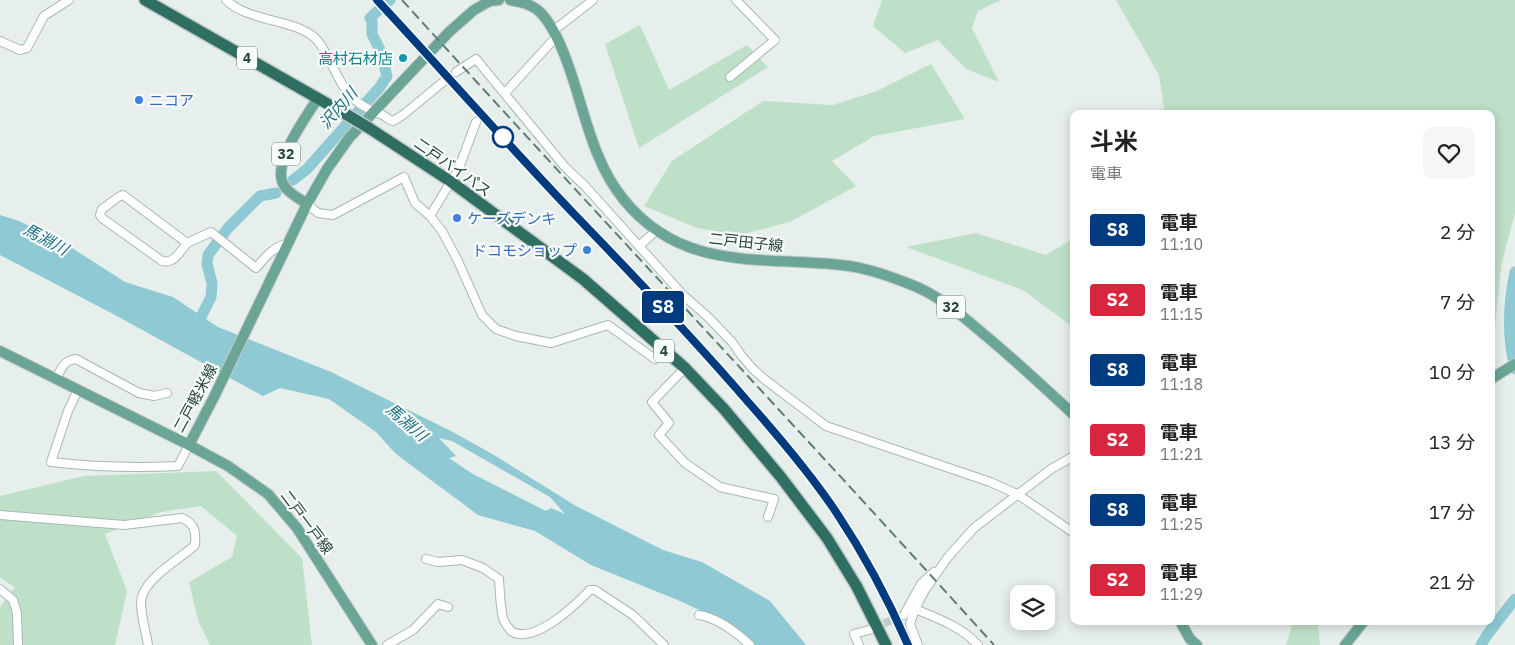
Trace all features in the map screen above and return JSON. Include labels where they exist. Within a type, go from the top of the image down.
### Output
[{"type":"highway","name":"二戸バイパス","points":[[145,0],[369,128],[450,181],[584,279],[685,368],[724,409],[780,476],[827,538],[858,587],[886,645]]},
{"type":"main road","points":[[307,204],[327,169],[349,138],[372,112],[449,32],[474,10],[490,1],[499,0]]},
{"type":"main road","name":"二戸田子線","points":[[510,0],[533,7],[540,13],[555,34],[576,86],[597,153],[608,177],[623,199],[640,218],[656,231],[700,252],[743,259],[842,265],[866,269],[928,292],[951,307],[1005,352],[1070,411]]},
{"type":"main road","name":"32","points":[[307,204],[286,189],[282,182],[280,169],[293,140],[318,98]]},
{"type":"main road","name":"二戸軽米線","points":[[0,350],[189,445],[214,398],[307,204]]},
{"type":"main road","points":[[1495,376],[1511,366]]},
{"type":"main road","name":"二戸一戸線","points":[[189,445],[228,466],[268,494],[297,528],[372,645]]},
{"type":"main road","points":[[1182,625],[1190,639],[1196,645]]},
{"type":"main road","points":[[1345,645],[1361,625]]},
{"type":"street","points":[[0,40],[20,50],[27,48],[44,16],[69,0]]},
{"type":"street","points":[[226,0],[237,9],[308,33],[322,46],[348,94],[372,112],[382,114],[393,121],[443,82]]},
{"type":"street","points":[[505,92],[555,34],[593,0]]},
{"type":"street","points":[[730,77],[775,40],[736,0]]},
{"type":"street","points":[[456,72],[476,59],[565,167],[684,295],[732,342],[741,355],[764,379],[826,426],[990,482],[1017,494],[1070,530]]},
{"type":"street","points":[[430,216],[459,168],[476,122]]},
{"type":"street","points":[[307,204],[318,213],[333,215],[404,177],[415,204],[430,216],[442,231],[458,261],[482,315],[496,329],[516,336],[551,343],[608,325],[655,359],[664,350]]},
{"type":"street","points":[[187,243],[123,195],[117,196],[112,203],[102,209],[100,215],[102,218],[162,262],[168,263],[172,261],[187,243],[211,232],[256,268],[270,251],[279,245],[289,243]]},
{"type":"street","points":[[639,246],[656,231]]},
{"type":"street","points":[[56,379],[63,364],[76,359],[139,394],[154,396],[166,393]]},
{"type":"street","points":[[685,368],[652,402],[669,423],[659,435],[685,463],[720,487],[774,499],[768,517]]},
{"type":"street","points":[[78,390],[68,411],[51,462],[136,468],[178,466],[189,445]]},
{"type":"street","points":[[904,615],[921,584],[943,564],[974,528],[1051,469],[1070,458]]},
{"type":"street","points":[[0,515],[124,525],[182,518],[190,522],[196,533],[195,545],[151,580],[144,590],[141,602],[148,645]]},
{"type":"street","points":[[426,559],[438,562],[462,560],[483,568],[499,579],[503,620],[516,639],[522,641],[547,633],[590,590],[595,590],[633,614],[664,645]]},
{"type":"street","points":[[918,645],[910,624],[925,590],[943,564]]},
{"type":"street","points":[[0,589],[13,600],[17,613],[18,645]]},
{"type":"street","points":[[387,645],[413,630],[438,604],[448,607]]},
{"type":"street","points":[[915,609],[947,623],[972,638],[978,645]]},
{"type":"street","points":[[698,615],[709,616],[736,633],[750,645]]},
{"type":"street","points":[[859,645],[854,634],[869,630]]},
{"type":"green space","points":[[882,0],[1001,0],[978,11],[972,28],[999,82],[966,69],[938,40],[905,53],[873,26]]},
{"type":"green space","points":[[1116,0],[1515,0],[1515,213],[1501,266],[1495,326],[1495,110],[1164,110],[1159,75]]},
{"type":"green space","points":[[640,25],[669,90],[747,45],[768,67],[639,148],[605,44]]},
{"type":"green space","points":[[931,64],[965,119],[874,136],[832,161],[856,186],[790,222],[739,235],[697,228],[644,206],[672,161],[763,101],[833,105],[877,91]]},
{"type":"green space","points":[[976,233],[1046,255],[1070,240],[1070,325],[1023,290],[906,247]]},
{"type":"green space","points":[[216,471],[302,558],[312,645],[210,645],[198,620],[189,582],[232,557],[237,536],[201,506],[161,512],[105,534],[127,591],[115,645],[0,645],[0,607],[15,587],[0,578],[0,496],[84,476]]},
{"type":"green space","points":[[1292,625],[1319,625],[1320,645],[1286,645]]},
{"type":"water","name":"馬淵川","points":[[0,215],[19,221],[61,241],[125,282],[173,297],[218,327],[331,372],[451,431],[494,455],[576,506],[663,550],[702,562],[770,601],[806,645],[755,645],[727,623],[680,601],[591,565],[535,531],[478,515],[396,454],[376,432],[329,399],[280,388],[263,396],[0,255]],"holes":[[[439,438],[452,441],[550,497],[565,514],[551,508],[546,511],[471,473],[449,458],[456,456]]]},
{"type":"waterway","name":"沢内川","points":[[293,180],[307,169],[380,87],[387,76],[380,50],[372,34],[372,21],[370,18],[390,0]]},
{"type":"waterway","name":"沢内川","points":[[195,329],[211,297],[212,283],[207,264],[208,255],[228,228],[260,196],[276,193]]},
{"type":"waterway","points":[[1515,272],[1509,320],[1512,357],[1515,369]]},
{"type":"waterway","points":[[1495,625],[1515,599]]},
{"type":"waterway","points":[[1481,645],[1495,625]]},
{"type":"tunnel","points":[[443,82],[456,72]]},
{"type":"tunnel","points":[[873,628],[904,615]]},
{"type":"railway","points":[[372,0],[507,148],[684,336],[787,453],[832,512],[862,560],[904,645]]},
{"type":"railway","points":[[402,0],[994,645]]},
{"type":"train","name":"S8","points":[[377,0],[568,208],[652,295],[777,434],[836,511],[865,557],[894,611],[908,645]]},
{"type":"place","name":"高村石材店","points":[[403,58]]},
{"type":"place","name":"ニコア","points":[[139,100]]},
{"type":"place","name":"ケーズデンキ","points":[[457,218]]},
{"type":"place","name":"ドコモショップ","points":[[587,250]]}]
